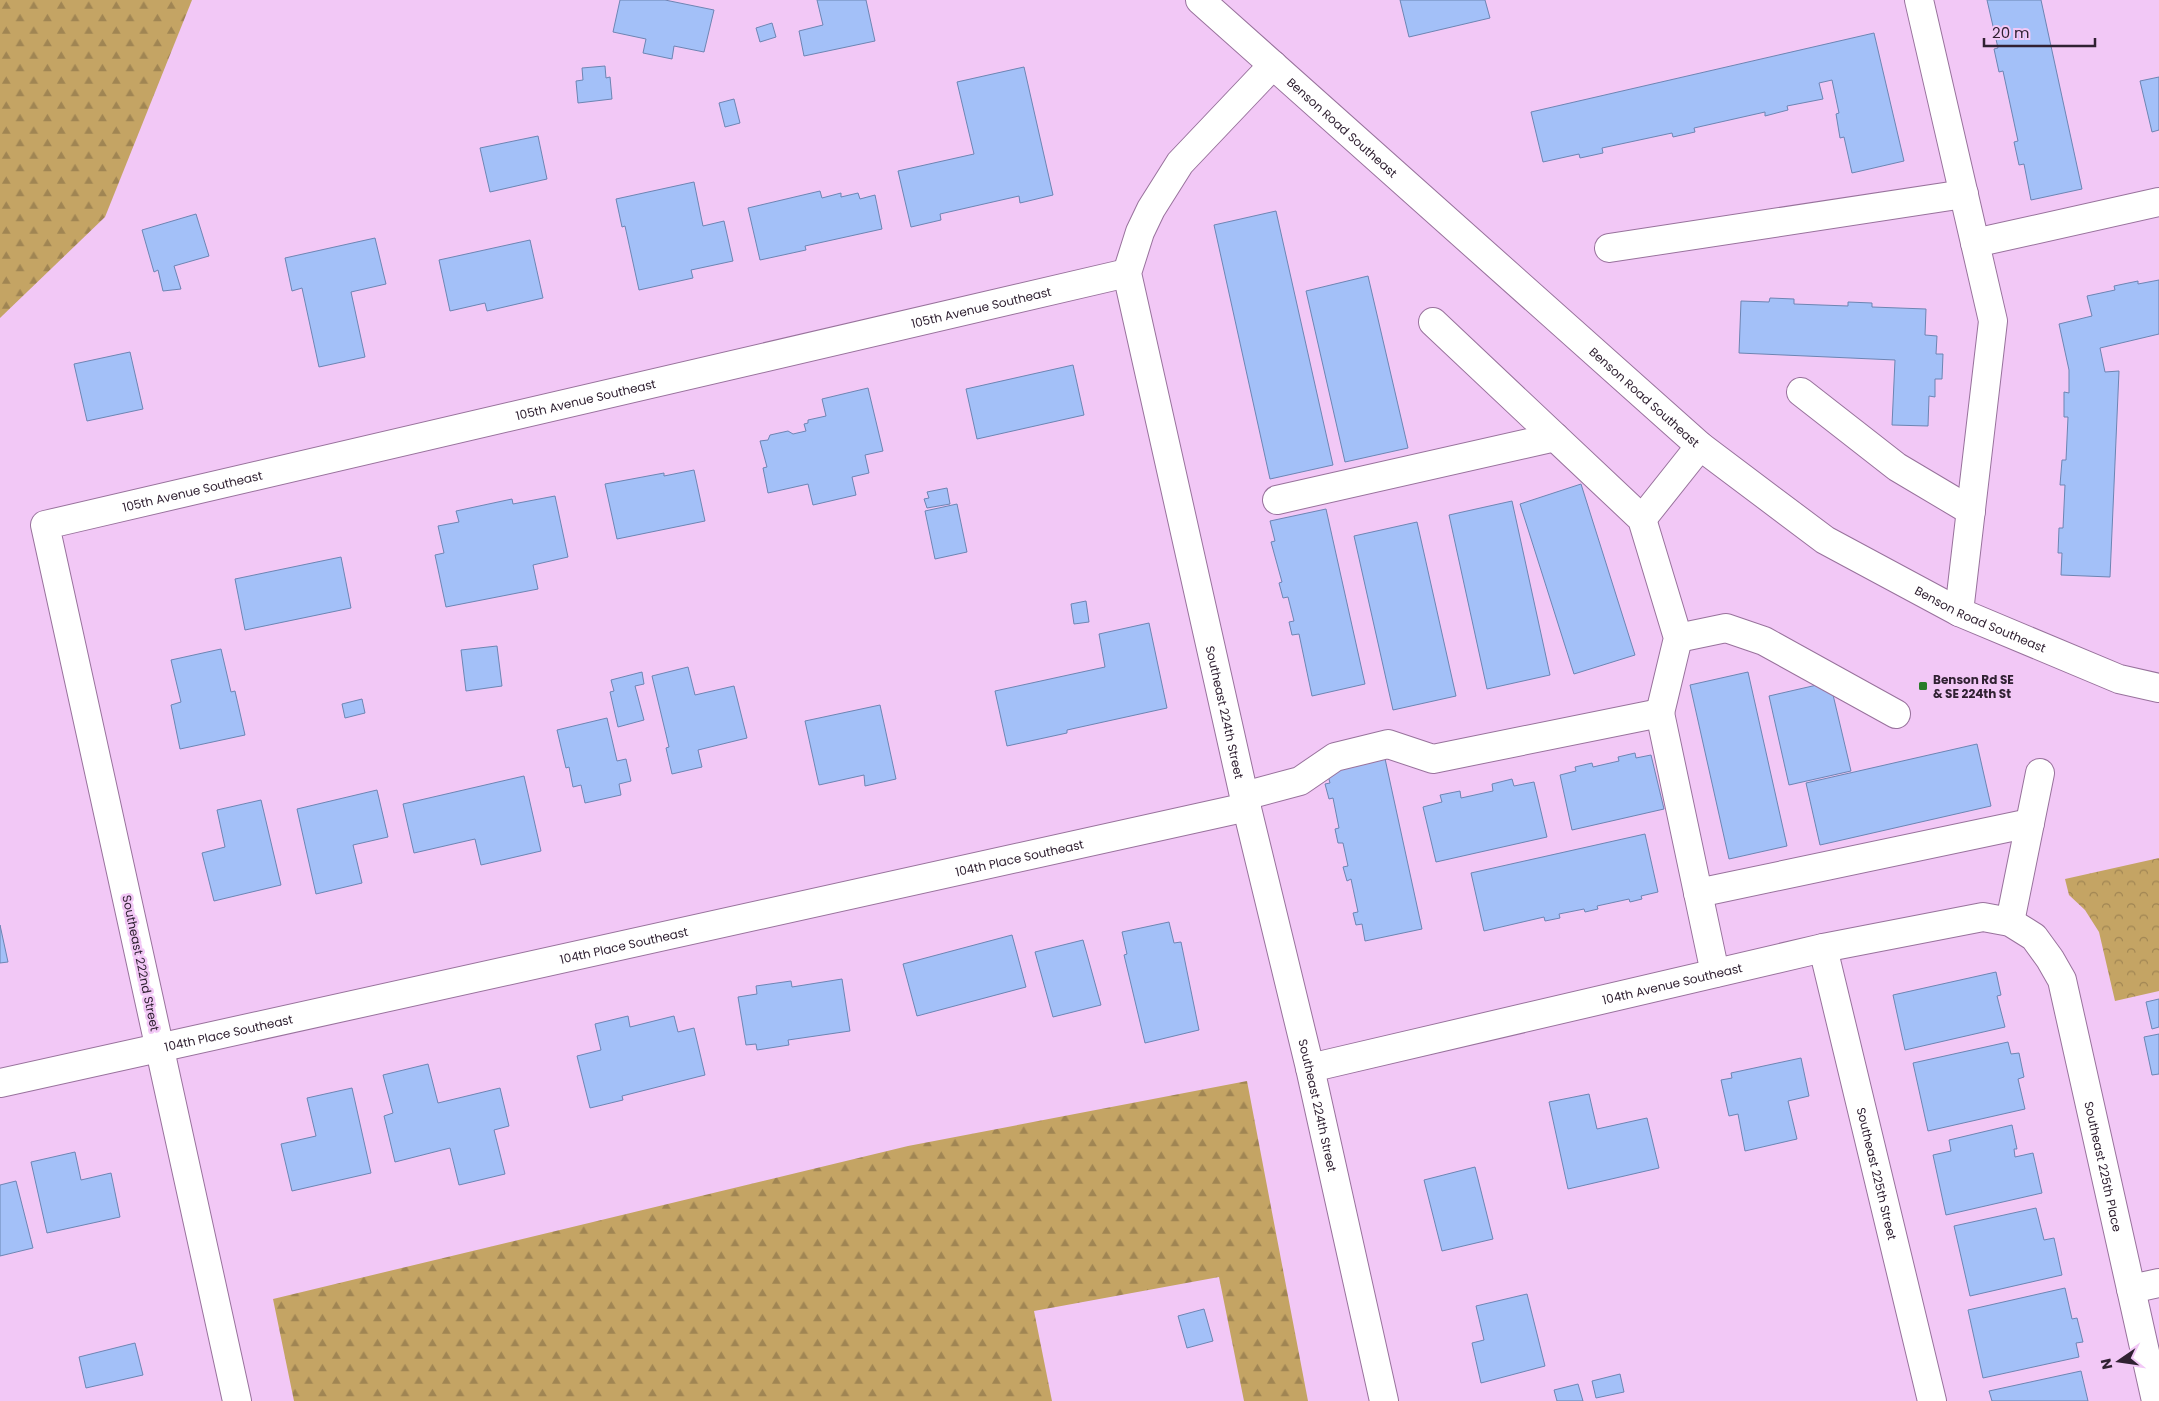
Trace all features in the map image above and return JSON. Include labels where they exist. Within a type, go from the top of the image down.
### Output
[{"type":"street","name":"Benson Road Southeast","points":[[1200,0],[1700,446],[1825,540],[1960,612],[2119,678],[2159,688]]},
{"type":"street","points":[[1918,0],[1993,321],[1960,612]]},
{"type":"street","points":[[1127,273],[1140,232],[1147,217],[1180,163],[1273,65]]},
{"type":"street","points":[[1609,248],[1964,194]]},
{"type":"street","points":[[1975,243],[2159,202]]},
{"type":"street","name":"105th Avenue Southeast","points":[[44,525],[1127,273]]},
{"type":"street","name":"Southeast 224th Street","points":[[1127,273],[1246,801],[1310,1068],[1384,1401]]},
{"type":"street","points":[[1433,322],[1642,519],[1678,638],[1660,713],[1715,973]]},
{"type":"street","points":[[1802,392],[1897,467],[1971,511]]},
{"type":"street","points":[[1277,500],[1555,438]]},
{"type":"street","points":[[1642,519],[1700,446]]},
{"type":"street","name":"Southeast 222nd Street","points":[[44,525],[237,1401]]},
{"type":"street","points":[[1678,638],[1726,628],[1764,641],[1896,714]]},
{"type":"street","name":"104th Place Southeast","points":[[0,1083],[1246,801],[1300,781],[1334,757],[1388,744],[1433,758],[1660,713]]},
{"type":"street","points":[[2010,922],[2040,773]]},
{"type":"street","points":[[1698,893],[2030,823]]},
{"type":"street","name":"104th Avenue Southeast","points":[[1310,1068],[1823,948],[1983,917],[2010,922],[2034,937]]},
{"type":"street","name":"Southeast 225th Place","points":[[2034,937],[2062,980],[2156,1401]]},
{"type":"street","name":"Southeast 225th Street","points":[[1823,948],[1932,1401]]},
{"type":"street","points":[[2131,1289],[2159,1283]]},
{"type":"green space","points":[[0,0],[192,0],[105,217],[0,318]]},
{"type":"green space","points":[[2159,858],[2159,991],[2115,1001],[2099,932],[2085,910],[2069,895],[2065,879]]},
{"type":"green space","points":[[1247,1081],[1308,1401],[1244,1401],[1219,1277],[1034,1311],[1052,1401],[294,1401],[273,1299],[908,1146]]},
{"type":"building","points":[[620,0],[665,0],[714,10],[704,52],[674,46],[672,59],[643,53],[646,39],[613,32]]},
{"type":"building","points":[[817,0],[866,0],[875,41],[804,56],[799,31],[823,25]]},
{"type":"building","points":[[1400,0],[1485,0],[1490,18],[1409,37]]},
{"type":"building","points":[[1987,0],[2041,0],[2082,189],[2031,200],[2024,164],[2019,165],[2014,142],[2018,141],[2003,71],[1999,72],[1994,49],[1998,48]]},
{"type":"building","points":[[772,23],[776,37],[760,42],[756,28]]},
{"type":"building","points":[[1874,33],[1904,161],[1852,173],[1844,137],[1840,138],[1836,114],[1839,113],[1832,80],[1819,83],[1823,99],[1787,106],[1788,110],[1765,116],[1765,112],[1694,128],[1695,132],[1673,137],[1672,133],[1602,148],[1603,153],[1580,158],[1579,154],[1543,162],[1531,112]]},
{"type":"building","points":[[605,66],[606,78],[610,77],[612,99],[578,103],[576,81],[583,80],[582,68]]},
{"type":"building","points":[[1024,67],[1053,195],[1020,203],[1019,196],[940,214],[941,220],[911,227],[898,171],[974,154],[957,82]]},
{"type":"building","points":[[2159,77],[2159,130],[2152,132],[2140,81]]},
{"type":"building","points":[[734,99],[740,123],[725,127],[719,103]]},
{"type":"building","points":[[538,136],[547,179],[490,192],[480,148]]},
{"type":"building","points":[[694,182],[703,226],[724,221],[733,261],[691,270],[693,278],[639,290],[625,226],[622,227],[616,199]]},
{"type":"building","points":[[820,191],[822,198],[841,193],[841,197],[858,193],[860,199],[875,195],[882,229],[805,246],[806,250],[760,260],[748,208]]},
{"type":"building","points":[[1276,211],[1333,465],[1270,479],[1214,225]]},
{"type":"building","points":[[196,214],[209,256],[174,266],[181,289],[163,291],[158,270],[154,272],[142,230]]},
{"type":"building","points":[[375,238],[386,284],[351,292],[365,357],[319,367],[302,288],[292,291],[285,258]]},
{"type":"building","points":[[530,240],[543,298],[487,311],[485,303],[450,311],[439,260]]},
{"type":"building","points":[[1368,276],[1408,448],[1345,462],[1306,291]]},
{"type":"building","points":[[2159,280],[2159,334],[2100,348],[2105,372],[2119,371],[2110,577],[2061,575],[2062,553],[2058,553],[2059,528],[2063,528],[2065,485],[2060,485],[2062,460],[2066,460],[2068,417],[2064,417],[2064,392],[2069,393],[2069,370],[2059,324],[2092,316],[2087,296],[2115,290],[2114,286],[2138,281],[2138,284]]},
{"type":"building","points":[[1770,298],[1794,299],[1794,304],[1848,306],[1848,302],[1872,303],[1872,307],[1926,309],[1925,335],[1937,336],[1936,354],[1943,354],[1942,379],[1935,379],[1935,397],[1929,396],[1928,426],[1892,425],[1895,360],[1739,353],[1741,301],[1769,302]]},
{"type":"building","points":[[130,352],[143,409],[87,421],[74,364]]},
{"type":"building","points":[[1073,365],[1084,415],[977,439],[966,389]]},
{"type":"building","points":[[868,388],[883,451],[865,455],[869,473],[852,477],[856,495],[813,505],[808,484],[768,493],[763,468],[767,467],[760,441],[768,440],[770,435],[788,431],[793,434],[806,431],[804,424],[808,423],[808,420],[826,416],[822,399]]},
{"type":"building","points":[[694,470],[705,521],[617,539],[605,484],[664,473],[664,476]]},
{"type":"building","points":[[1581,484],[1635,655],[1574,674],[1520,504]]},
{"type":"building","points":[[947,488],[950,504],[927,508],[924,499],[929,498],[927,492]]},
{"type":"building","points":[[555,496],[568,557],[533,565],[538,589],[446,607],[435,555],[444,553],[438,526],[459,522],[456,511],[512,499],[513,504]]},
{"type":"building","points":[[1512,501],[1550,675],[1487,689],[1449,515]]},
{"type":"building","points":[[957,504],[967,552],[935,559],[925,511]]},
{"type":"building","points":[[1326,509],[1365,684],[1312,696],[1299,634],[1292,635],[1289,622],[1294,621],[1288,597],[1283,598],[1279,583],[1282,582],[1271,542],[1275,541],[1270,521]]},
{"type":"building","points":[[1417,522],[1456,696],[1393,710],[1354,536]]},
{"type":"building","points":[[341,557],[351,608],[245,630],[235,579]]},
{"type":"building","points":[[1086,601],[1089,622],[1074,624],[1071,604]]},
{"type":"building","points":[[1149,623],[1167,708],[1067,730],[1067,733],[1007,746],[995,691],[1105,667],[1099,634]]},
{"type":"building","points":[[497,646],[502,686],[466,691],[461,650]]},
{"type":"building","points":[[221,649],[231,692],[235,691],[245,735],[180,749],[171,705],[181,702],[171,660]]},
{"type":"building","points":[[688,667],[695,695],[734,686],[747,738],[698,750],[702,767],[672,774],[666,748],[669,747],[652,676]]},
{"type":"building","points":[[642,672],[644,684],[635,686],[644,720],[618,727],[610,692],[614,691],[611,680]]},
{"type":"building","points":[[1748,672],[1787,846],[1729,859],[1690,685]]},
{"type":"building","points":[[1830,682],[1851,771],[1789,785],[1769,696]]},
{"type":"building","points":[[362,699],[365,713],[345,718],[342,704]]},
{"type":"building","points":[[880,705],[896,779],[865,786],[864,775],[819,785],[805,721]]},
{"type":"building","points":[[607,718],[617,761],[626,759],[631,781],[619,784],[621,795],[585,803],[581,785],[573,787],[569,767],[566,768],[557,730]]},
{"type":"building","points":[[1977,744],[1991,806],[1820,845],[1806,783]]},
{"type":"building","points":[[1635,753],[1636,758],[1651,755],[1664,809],[1572,830],[1560,775],[1576,771],[1575,767],[1592,763],[1593,767],[1619,761],[1618,757]]},
{"type":"building","points":[[1384,754],[1422,929],[1365,941],[1362,924],[1356,925],[1353,913],[1358,912],[1351,879],[1347,881],[1343,867],[1348,866],[1343,843],[1338,843],[1335,829],[1339,828],[1333,798],[1329,799],[1325,784],[1330,783],[1326,768]]},
{"type":"building","points":[[524,776],[541,851],[481,865],[475,839],[414,853],[403,804]]},
{"type":"building","points":[[1512,779],[1514,786],[1534,782],[1547,837],[1436,862],[1423,807],[1442,802],[1440,795],[1460,791],[1461,798],[1493,791],[1492,784]]},
{"type":"building","points":[[377,790],[388,837],[353,845],[362,883],[316,894],[297,809]]},
{"type":"building","points":[[261,800],[281,885],[214,901],[202,853],[225,847],[217,810]]},
{"type":"building","points":[[1645,834],[1658,892],[1641,896],[1642,899],[1630,902],[1629,899],[1597,906],[1598,909],[1585,912],[1584,909],[1559,914],[1560,918],[1545,921],[1544,917],[1484,931],[1471,873]]},
{"type":"building","points":[[1169,922],[1174,943],[1181,942],[1199,1030],[1145,1043],[1124,955],[1127,954],[1122,932]]},
{"type":"building","points":[[0,925],[8,962],[0,963]]},
{"type":"building","points":[[1012,935],[1026,987],[917,1016],[903,964]]},
{"type":"building","points":[[1083,940],[1101,1005],[1053,1017],[1035,952]]},
{"type":"building","points":[[1996,972],[2001,995],[1997,996],[2005,1027],[1905,1050],[1893,995]]},
{"type":"building","points":[[842,979],[850,1031],[788,1040],[789,1045],[757,1050],[756,1044],[746,1045],[738,997],[757,994],[756,986],[791,981],[792,987]]},
{"type":"building","points":[[2159,999],[2159,1027],[2152,1029],[2146,1002]]},
{"type":"building","points":[[628,1016],[630,1027],[674,1016],[678,1032],[694,1028],[705,1075],[622,1096],[623,1100],[590,1108],[577,1056],[601,1050],[595,1024]]},
{"type":"building","points":[[2159,1034],[2159,1074],[2152,1075],[2144,1037]]},
{"type":"building","points":[[2008,1042],[2011,1054],[2019,1053],[2024,1077],[2018,1079],[2025,1109],[1928,1131],[1913,1063]]},
{"type":"building","points":[[1801,1058],[1809,1096],[1788,1101],[1797,1139],[1745,1151],[1738,1114],[1729,1116],[1721,1080],[1732,1078],[1731,1073]]},
{"type":"building","points":[[428,1064],[438,1103],[500,1088],[509,1126],[494,1130],[505,1174],[459,1185],[450,1148],[395,1162],[384,1116],[393,1113],[383,1075]]},
{"type":"building","points":[[352,1088],[371,1173],[292,1191],[281,1144],[316,1136],[307,1098]]},
{"type":"building","points":[[1589,1094],[1597,1129],[1647,1118],[1659,1168],[1568,1189],[1549,1102]]},
{"type":"building","points":[[2012,1125],[2017,1149],[2014,1149],[2015,1157],[2033,1153],[2042,1193],[1946,1215],[1933,1155],[1951,1151],[1949,1140]]},
{"type":"building","points":[[75,1152],[81,1180],[111,1173],[120,1217],[47,1233],[31,1162]]},
{"type":"building","points":[[1475,1167],[1493,1239],[1442,1251],[1424,1180]]},
{"type":"building","points":[[16,1181],[33,1248],[0,1256],[0,1185]]},
{"type":"building","points":[[2036,1208],[2044,1240],[2054,1238],[2062,1275],[1970,1296],[1954,1226]]},
{"type":"building","points":[[2065,1288],[2072,1319],[2077,1318],[2083,1342],[2076,1343],[2079,1357],[1983,1378],[1968,1310]]},
{"type":"building","points":[[1527,1294],[1545,1366],[1481,1383],[1472,1343],[1484,1340],[1476,1306]]},
{"type":"building","points":[[1204,1309],[1213,1341],[1187,1348],[1178,1316]]},
{"type":"building","points":[[135,1343],[143,1375],[86,1388],[79,1357]]},
{"type":"building","points":[[2081,1371],[2088,1401],[1992,1401],[1989,1391]]},
{"type":"building","points":[[1620,1374],[1624,1392],[1596,1398],[1592,1381]]},
{"type":"building","points":[[1578,1384],[1583,1401],[1557,1401],[1554,1390]]},
{"type":"place","name":"Benson Rd SE & SE 224th St","points":[[1923,686]]}]
